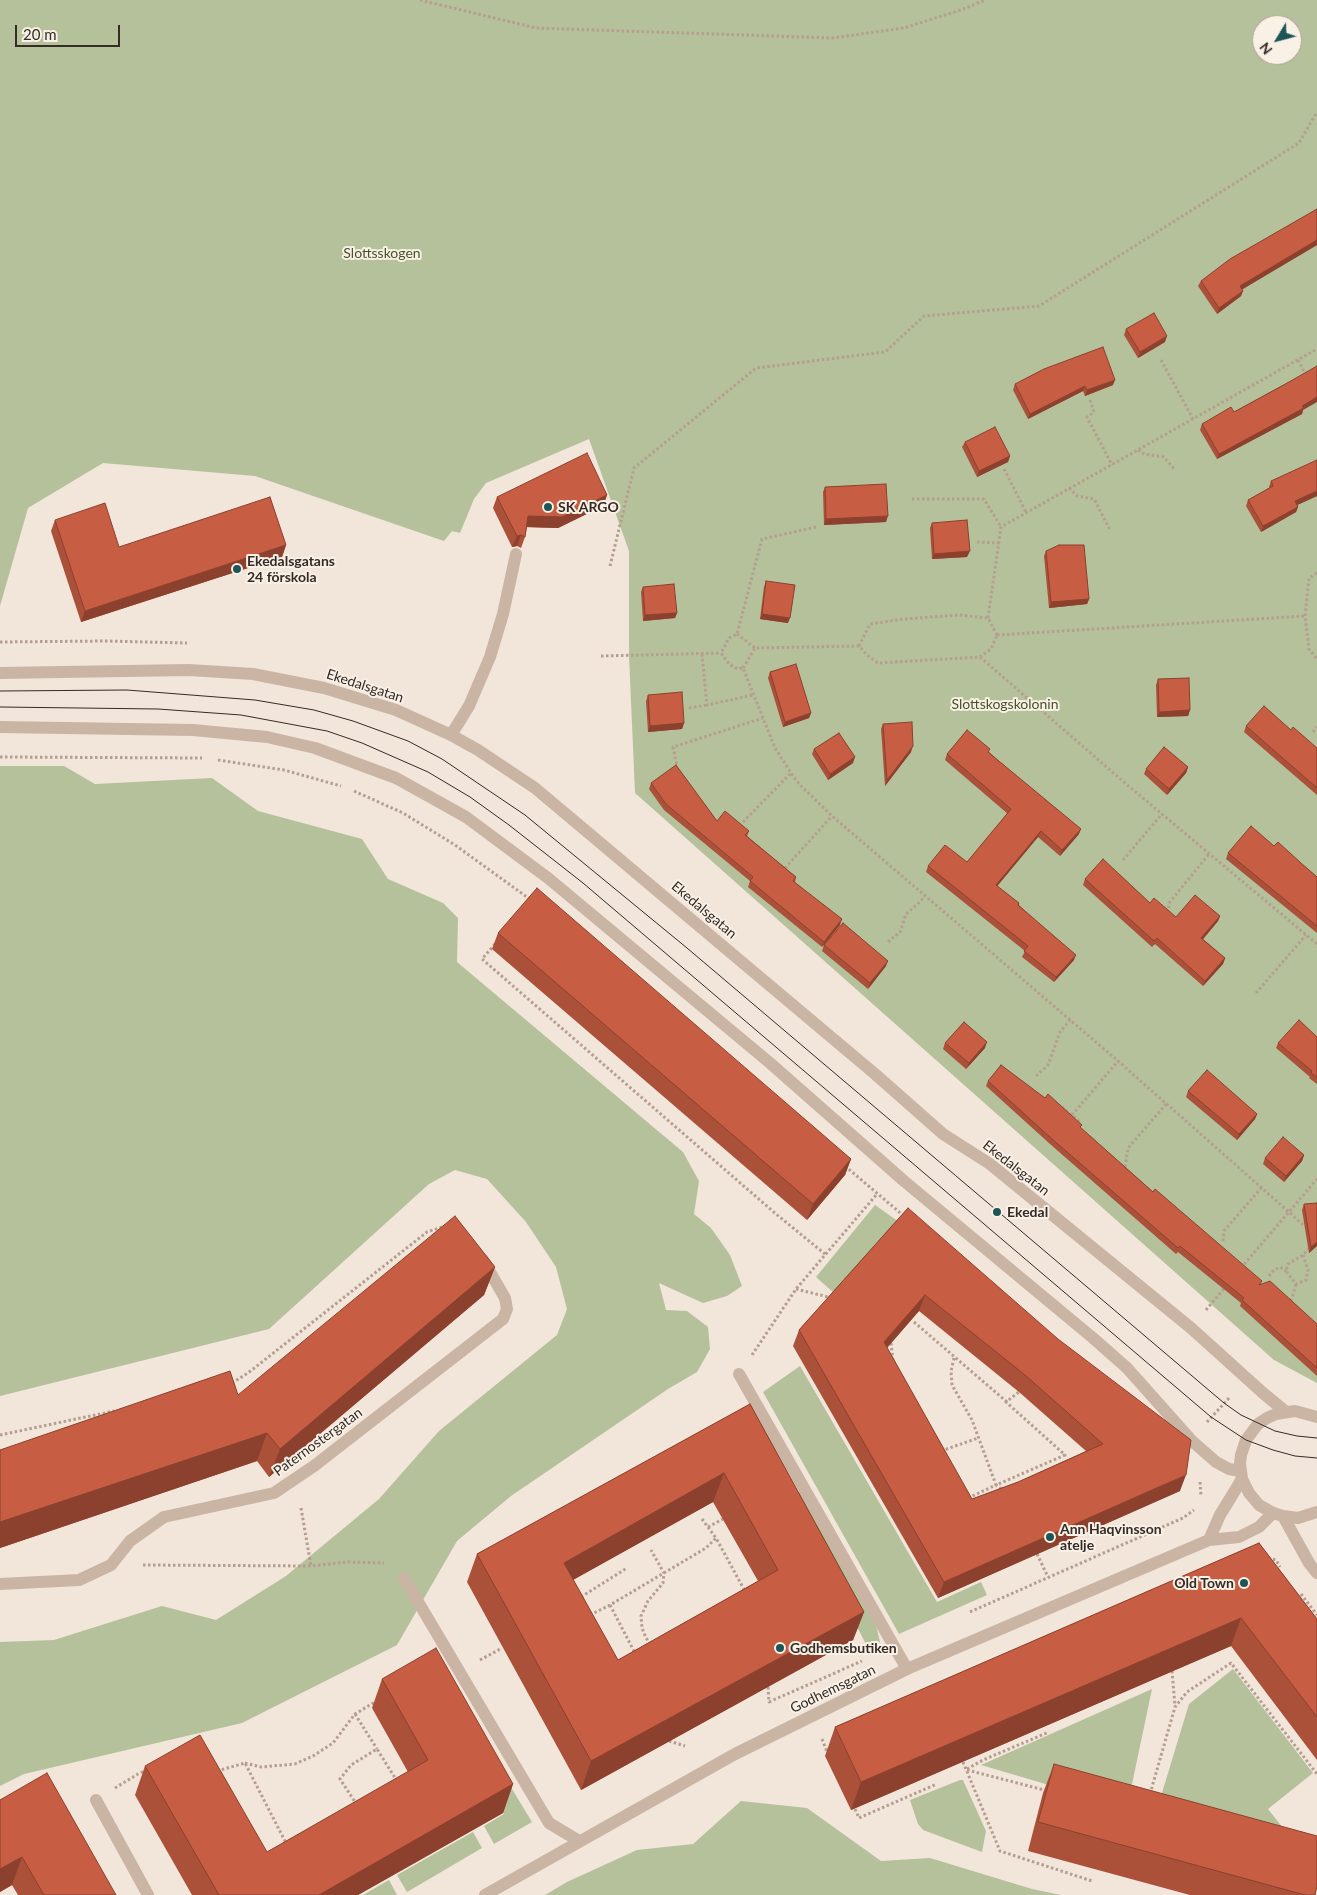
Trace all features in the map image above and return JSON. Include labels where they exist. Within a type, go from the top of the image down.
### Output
[{"type":"street","points":[[451,735],[469,706],[481,681],[495,643],[516,554]]},
{"type":"street","name":"Ekedalsgatan","points":[[0,673],[189,670],[253,674],[324,688],[396,710],[451,735],[478,750],[535,788],[875,1074],[943,1134],[990,1164],[1183,1322],[1286,1412]]},
{"type":"street","points":[[0,727],[193,730],[267,737],[315,748],[396,778],[466,817],[548,878],[770,1064],[904,1181],[1093,1338],[1126,1368],[1192,1441],[1216,1462],[1241,1475]]},
{"type":"street","name":"Paternostergatan","points":[[0,1584],[79,1580],[111,1564],[130,1541],[164,1517],[274,1493],[314,1466],[503,1320],[507,1309],[505,1298],[496,1279],[470,1242],[451,1225]]},
{"type":"street","points":[[739,1374],[907,1669]]},
{"type":"street","points":[[1317,1417],[1304,1412],[1286,1412],[1267,1418],[1258,1424],[1246,1440],[1241,1455],[1241,1475],[1249,1493],[1260,1505],[1278,1515],[1298,1518],[1317,1512]]},
{"type":"street","points":[[1208,1540],[1241,1475]]},
{"type":"street","points":[[1278,1515],[1317,1573]]},
{"type":"street","name":"Godhemsgatan","points":[[484,1895],[735,1754],[907,1669],[1208,1540],[1239,1537],[1260,1528],[1278,1515]]},
{"type":"street","points":[[404,1578],[549,1823],[579,1841]]},
{"type":"street","points":[[96,1800],[148,1895]]},
{"type":"path","points":[[420,0],[536,28],[832,38],[904,28],[961,10],[985,0]]},
{"type":"path","points":[[610,566],[634,468],[756,368],[884,352],[924,316],[1039,306],[1299,143],[1317,112]]},
{"type":"path","points":[[1001,527],[1317,349]]},
{"type":"path","points":[[1161,360],[1194,419]]},
{"type":"path","points":[[1298,360],[1310,381]]},
{"type":"path","points":[[1090,400],[1094,412],[1087,417],[1112,464]]},
{"type":"path","points":[[1138,450],[1144,454],[1164,457],[1175,470]]},
{"type":"path","points":[[1004,469],[1026,512]]},
{"type":"path","points":[[1069,488],[1077,496],[1094,499],[1110,530]]},
{"type":"path","points":[[912,499],[984,499],[1001,527],[988,618],[997,635]]},
{"type":"path","points":[[737,634],[762,539],[816,527]]},
{"type":"path","points":[[977,542],[1000,543]]},
{"type":"path","points":[[1317,573],[1309,578],[1305,616],[1309,649],[1317,660]]},
{"type":"path","points":[[859,646],[870,624],[904,619],[959,615],[988,618]]},
{"type":"path","points":[[997,635],[1305,616]]},
{"type":"path","points":[[737,634],[755,648],[859,646],[878,663],[980,657],[991,649],[997,635]]},
{"type":"path","points":[[721,653],[728,638],[737,634]]},
{"type":"path","points":[[743,668],[755,648]]},
{"type":"path","points":[[601,656],[721,653]]},
{"type":"path","points":[[721,653],[729,664],[738,669],[743,668]]},
{"type":"path","points":[[702,654],[707,704]]},
{"type":"path","points":[[980,657],[1162,814],[1317,944]]},
{"type":"path","points":[[743,668],[775,748],[800,785],[832,816],[1118,1061],[1310,1230]]},
{"type":"path","points":[[689,708],[753,694]]},
{"type":"path","points":[[672,769],[677,766],[673,747],[763,718]]},
{"type":"path","points":[[1313,732],[1317,727]]},
{"type":"path","points":[[0,757],[205,758]]},
{"type":"path","points":[[214,759],[284,770],[346,788],[403,814],[455,845],[532,900],[526,908]]},
{"type":"path","points":[[743,822],[791,773]]},
{"type":"path","points":[[1123,860],[1162,814]]},
{"type":"path","points":[[785,868],[832,816]]},
{"type":"path","points":[[1168,914],[1169,903],[1209,854]]},
{"type":"path","points":[[888,942],[900,932],[906,914],[921,902],[925,895]]},
{"type":"path","points":[[1256,993],[1307,935]]},
{"type":"path","points":[[501,937],[482,959],[768,1208],[825,1254]]},
{"type":"path","points":[[1036,1076],[1048,1065],[1060,1032],[1070,1020]]},
{"type":"path","points":[[1072,1115],[1118,1061]]},
{"type":"path","points":[[1125,1167],[1128,1148],[1166,1103]]},
{"type":"path","points":[[1062,1108],[1080,1122]]},
{"type":"path","points":[[841,1164],[907,1220]]},
{"type":"path","points":[[1235,1275],[1317,1179]]},
{"type":"path","points":[[1223,1241],[1224,1231],[1262,1187]]},
{"type":"path","points":[[739,1374],[796,1289],[877,1194]]},
{"type":"path","points":[[232,1383],[248,1373],[427,1232],[437,1227],[451,1225]]},
{"type":"path","points":[[1286,1271],[1288,1264],[1303,1255],[1312,1244]]},
{"type":"path","points":[[1296,1284],[1306,1280],[1308,1270],[1303,1255]]},
{"type":"path","points":[[1269,1276],[1280,1267],[1286,1271],[1296,1284]]},
{"type":"path","points":[[1211,1304],[1229,1282]]},
{"type":"path","points":[[1291,1301],[1296,1284]]},
{"type":"path","points":[[796,1289],[835,1299]]},
{"type":"path","points":[[914,1322],[1065,1455],[996,1484],[966,1499],[962,1491]]},
{"type":"path","points":[[891,1343],[894,1368]]},
{"type":"path","points":[[954,1358],[951,1371],[952,1385],[972,1420],[996,1484],[1007,1494]]},
{"type":"path","points":[[1192,1441],[1246,1377]]},
{"type":"path","points":[[1007,1403],[1019,1392]]},
{"type":"path","points":[[0,1435],[116,1411]]},
{"type":"path","points":[[941,1451],[978,1438]]},
{"type":"path","points":[[936,1443],[945,1459]]},
{"type":"path","points":[[966,1614],[1183,1518],[1199,1504],[1202,1488],[1199,1476]]},
{"type":"path","points":[[301,1508],[311,1566]]},
{"type":"path","points":[[702,1519],[716,1538],[745,1590],[746,1600]]},
{"type":"path","points":[[708,1527],[723,1519]]},
{"type":"path","points":[[585,1618],[706,1548],[716,1538]]},
{"type":"path","points":[[651,1550],[664,1573],[663,1583],[648,1602],[641,1616],[642,1628],[646,1638],[656,1650]]},
{"type":"path","points":[[1037,1554],[1048,1577]]},
{"type":"path","points":[[1264,1557],[1276,1560],[1284,1572]]},
{"type":"path","points":[[111,1564],[311,1566],[348,1562],[394,1563],[404,1578]]},
{"type":"path","points":[[574,1601],[627,1568]]},
{"type":"path","points":[[1300,1593],[1317,1615]]},
{"type":"path","points":[[610,1605],[638,1660]]},
{"type":"path","points":[[768,1687],[769,1702],[894,1647]]},
{"type":"path","points":[[1175,1707],[1187,1692],[1231,1663],[1317,1774]]},
{"type":"path","points":[[1148,1801],[1175,1707],[1172,1672]]},
{"type":"path","points":[[217,1770],[245,1763],[262,1767],[295,1764],[313,1756],[333,1743],[355,1714],[379,1700]]},
{"type":"path","points":[[355,1714],[397,1782]]},
{"type":"path","points":[[967,1770],[983,1760],[1049,1732]]},
{"type":"path","points":[[828,1754],[821,1738],[830,1734]]},
{"type":"path","points":[[669,1741],[685,1746]]},
{"type":"path","points":[[350,1811],[358,1806],[340,1779],[351,1765],[378,1749]]},
{"type":"path","points":[[963,1762],[1000,1851],[1092,1881]]},
{"type":"path","points":[[245,1763],[288,1847],[296,1843]]},
{"type":"path","points":[[210,1766],[217,1770],[221,1779]]},
{"type":"path","points":[[96,1800],[138,1774],[154,1768]]},
{"type":"path","points":[[967,1770],[1049,1791]]},
{"type":"path","points":[[855,1808],[859,1818],[937,1784]]},
{"type":"green space","points":[[0,0],[1317,0],[1317,1383],[1274,1360],[635,793],[629,655],[629,551],[589,439],[486,483],[474,499],[460,533],[452,531],[444,541],[255,476],[103,463],[28,508],[0,606]]},
{"type":"green space","points":[[0,766],[64,766],[95,784],[212,778],[258,811],[362,839],[388,879],[443,903],[458,918],[457,962],[683,1152],[699,1181],[694,1214],[711,1228],[730,1255],[742,1286],[727,1296],[703,1303],[659,1283],[666,1310],[687,1311],[708,1327],[710,1349],[697,1372],[668,1389],[511,1496],[457,1541],[397,1645],[242,1723],[24,1774],[0,1786],[0,1642],[54,1640],[162,1606],[216,1620],[286,1576],[379,1499],[439,1431],[557,1335],[567,1309],[556,1267],[526,1222],[487,1179],[455,1170],[429,1184],[269,1329],[0,1396]]},
{"type":"green space","points":[[875,1205],[899,1222],[834,1293],[816,1277]]},
{"type":"green space","points":[[800,1366],[937,1602],[981,1582],[987,1595],[899,1634],[763,1392]]},
{"type":"green space","points":[[797,1491],[801,1493],[876,1625],[880,1642],[868,1648],[788,1495]]},
{"type":"green space","points":[[1233,1669],[1313,1773],[1268,1809],[1283,1828],[1161,1796],[1189,1704]]},
{"type":"green space","points":[[1152,1689],[1127,1808],[981,1765]]},
{"type":"green space","points":[[492,1756],[532,1822],[494,1844],[484,1826],[504,1814],[478,1765]]},
{"type":"green space","points":[[963,1780],[986,1831],[982,1852],[923,1830],[918,1824],[910,1800]]},
{"type":"green space","points":[[741,1801],[807,1808],[881,1861],[930,1858],[1032,1889],[1061,1895],[545,1895],[567,1882],[637,1850],[693,1844]]},
{"type":"green space","points":[[473,1832],[482,1848],[407,1892],[397,1875]]},
{"type":"green space","points":[[389,1880],[397,1895],[363,1895]]},
{"type":"building","points":[[1317,209],[1317,240],[1240,286],[1243,291],[1219,308],[1201,281],[1230,259]]},
{"type":"building","points":[[1154,313],[1167,336],[1140,352],[1126,329]]},
{"type":"building","points":[[1103,347],[1115,380],[1087,390],[1085,386],[1030,414],[1015,384],[1044,369]]},
{"type":"building","points":[[1317,366],[1317,397],[1302,406],[1304,408],[1219,454],[1202,424],[1231,407],[1234,412]]},
{"type":"building","points":[[995,427],[1010,456],[979,471],[965,442]]},
{"type":"building","name":"SK ARGO","points":[[587,453],[607,495],[562,517],[528,516],[525,537],[517,536],[497,497]]},
{"type":"building","points":[[1317,460],[1317,491],[1295,501],[1298,507],[1263,526],[1248,500],[1273,486],[1271,481]]},
{"type":"building","points":[[886,484],[888,516],[826,519],[825,487]]},
{"type":"building","points":[[270,497],[286,545],[85,611],[55,520],[105,503],[119,547]]},
{"type":"building","points":[[967,520],[970,551],[934,554],[932,523]]},
{"type":"building","points":[[1059,545],[1084,545],[1089,599],[1051,602],[1046,551]]},
{"type":"building","points":[[766,581],[795,585],[790,618],[762,614]]},
{"type":"building","points":[[674,584],[677,613],[645,615],[643,587]]},
{"type":"building","points":[[796,664],[811,713],[785,722],[770,672]]},
{"type":"building","points":[[1189,678],[1190,710],[1159,712],[1158,679]]},
{"type":"building","points":[[682,692],[684,723],[650,726],[648,695]]},
{"type":"building","points":[[1264,706],[1291,730],[1293,727],[1317,748],[1317,788],[1246,726]]},
{"type":"building","points":[[912,722],[913,746],[887,780],[883,724]]},
{"type":"building","points":[[967,730],[990,749],[988,752],[1081,829],[1062,850],[1041,831],[996,885],[1019,903],[1018,905],[1076,955],[1056,977],[1024,951],[1028,946],[928,866],[945,845],[967,862],[1011,809],[947,754]]},
{"type":"building","points":[[839,733],[855,757],[830,774],[814,749]]},
{"type":"building","points":[[1164,747],[1188,767],[1169,789],[1146,769]]},
{"type":"building","points":[[676,765],[717,821],[725,811],[749,831],[745,835],[796,877],[793,881],[842,919],[824,942],[750,881],[753,877],[666,804],[651,783]]},
{"type":"building","points":[[1251,826],[1274,846],[1278,842],[1317,877],[1317,926],[1228,853]]},
{"type":"building","points":[[1103,859],[1150,903],[1154,898],[1176,917],[1195,895],[1220,916],[1201,938],[1225,958],[1205,981],[1157,938],[1154,941],[1085,879]]},
{"type":"building","points":[[537,888],[851,1159],[813,1204],[498,933]]},
{"type":"building","points":[[843,923],[888,961],[870,983],[824,945]]},
{"type":"building","points":[[1299,1020],[1317,1037],[1317,1077],[1278,1043]]},
{"type":"building","points":[[964,1022],[987,1042],[969,1063],[945,1043]]},
{"type":"building","points":[[1001,1065],[1045,1098],[1048,1094],[1082,1125],[1080,1127],[1153,1192],[1155,1189],[1262,1281],[1259,1285],[1270,1281],[1317,1324],[1317,1368],[1242,1300],[1244,1298],[1180,1246],[1178,1248],[988,1081]]},
{"type":"building","points":[[1207,1070],[1257,1114],[1239,1134],[1188,1091]]},
{"type":"building","points":[[1283,1137],[1304,1155],[1286,1176],[1265,1158]]},
{"type":"building","points":[[1317,1203],[1317,1242],[1311,1247],[1304,1204]]},
{"type":"building","points":[[908,1208],[1058,1339],[1191,1440],[1186,1475],[944,1582],[799,1330]],"holes":[[[925,1295],[1025,1375],[1103,1444],[1018,1482],[972,1499],[884,1342]]]},
{"type":"building","points":[[455,1216],[495,1267],[280,1449],[267,1433],[0,1522],[0,1450],[230,1371],[238,1395]]},
{"type":"building","points":[[750,1404],[864,1612],[591,1761],[477,1554]],"holes":[[[724,1473],[778,1570],[618,1660],[564,1563]]]},
{"type":"building","points":[[1259,1543],[1317,1619],[1317,1717],[1241,1618],[861,1782],[835,1727]]},
{"type":"building","points":[[436,1648],[513,1784],[319,1895],[219,1895],[145,1766],[200,1735],[267,1852],[428,1760],[382,1679]]},
{"type":"building","points":[[1054,1764],[1317,1836],[1317,1886],[1315,1895],[1305,1895],[1038,1822]]},
{"type":"building","points":[[47,1773],[116,1895],[44,1895],[22,1857],[0,1869],[0,1800]]},
{"type":"tram line","points":[[0,691],[127,690],[255,700],[314,710],[353,721],[408,741],[442,759],[525,815],[687,948],[1224,1403],[1241,1415],[1275,1431],[1317,1438]]},
{"type":"tram line","points":[[0,707],[158,709],[241,715],[327,731],[362,743],[428,772],[470,797],[583,883],[1211,1417],[1246,1440],[1295,1456],[1317,1458]]},
{"type":"place","name":"SK ARGO","points":[[548,507]]},
{"type":"place","name":"Ekedalsgatans 24 förskola","points":[[237,569]]},
{"type":"place","name":"Ekedal","points":[[997,1212]]},
{"type":"place","name":"Ann Haqvinsson atelje","points":[[1050,1537]]},
{"type":"place","name":"Old Town","points":[[1244,1583]]},
{"type":"place","name":"Godhemsbutiken","points":[[780,1648]]},
{"type":"park label","name":"Slottsskogen","points":[[382,253]]},
{"type":"park label","name":"Slottskogskolonin","points":[[1005,704]]}]
